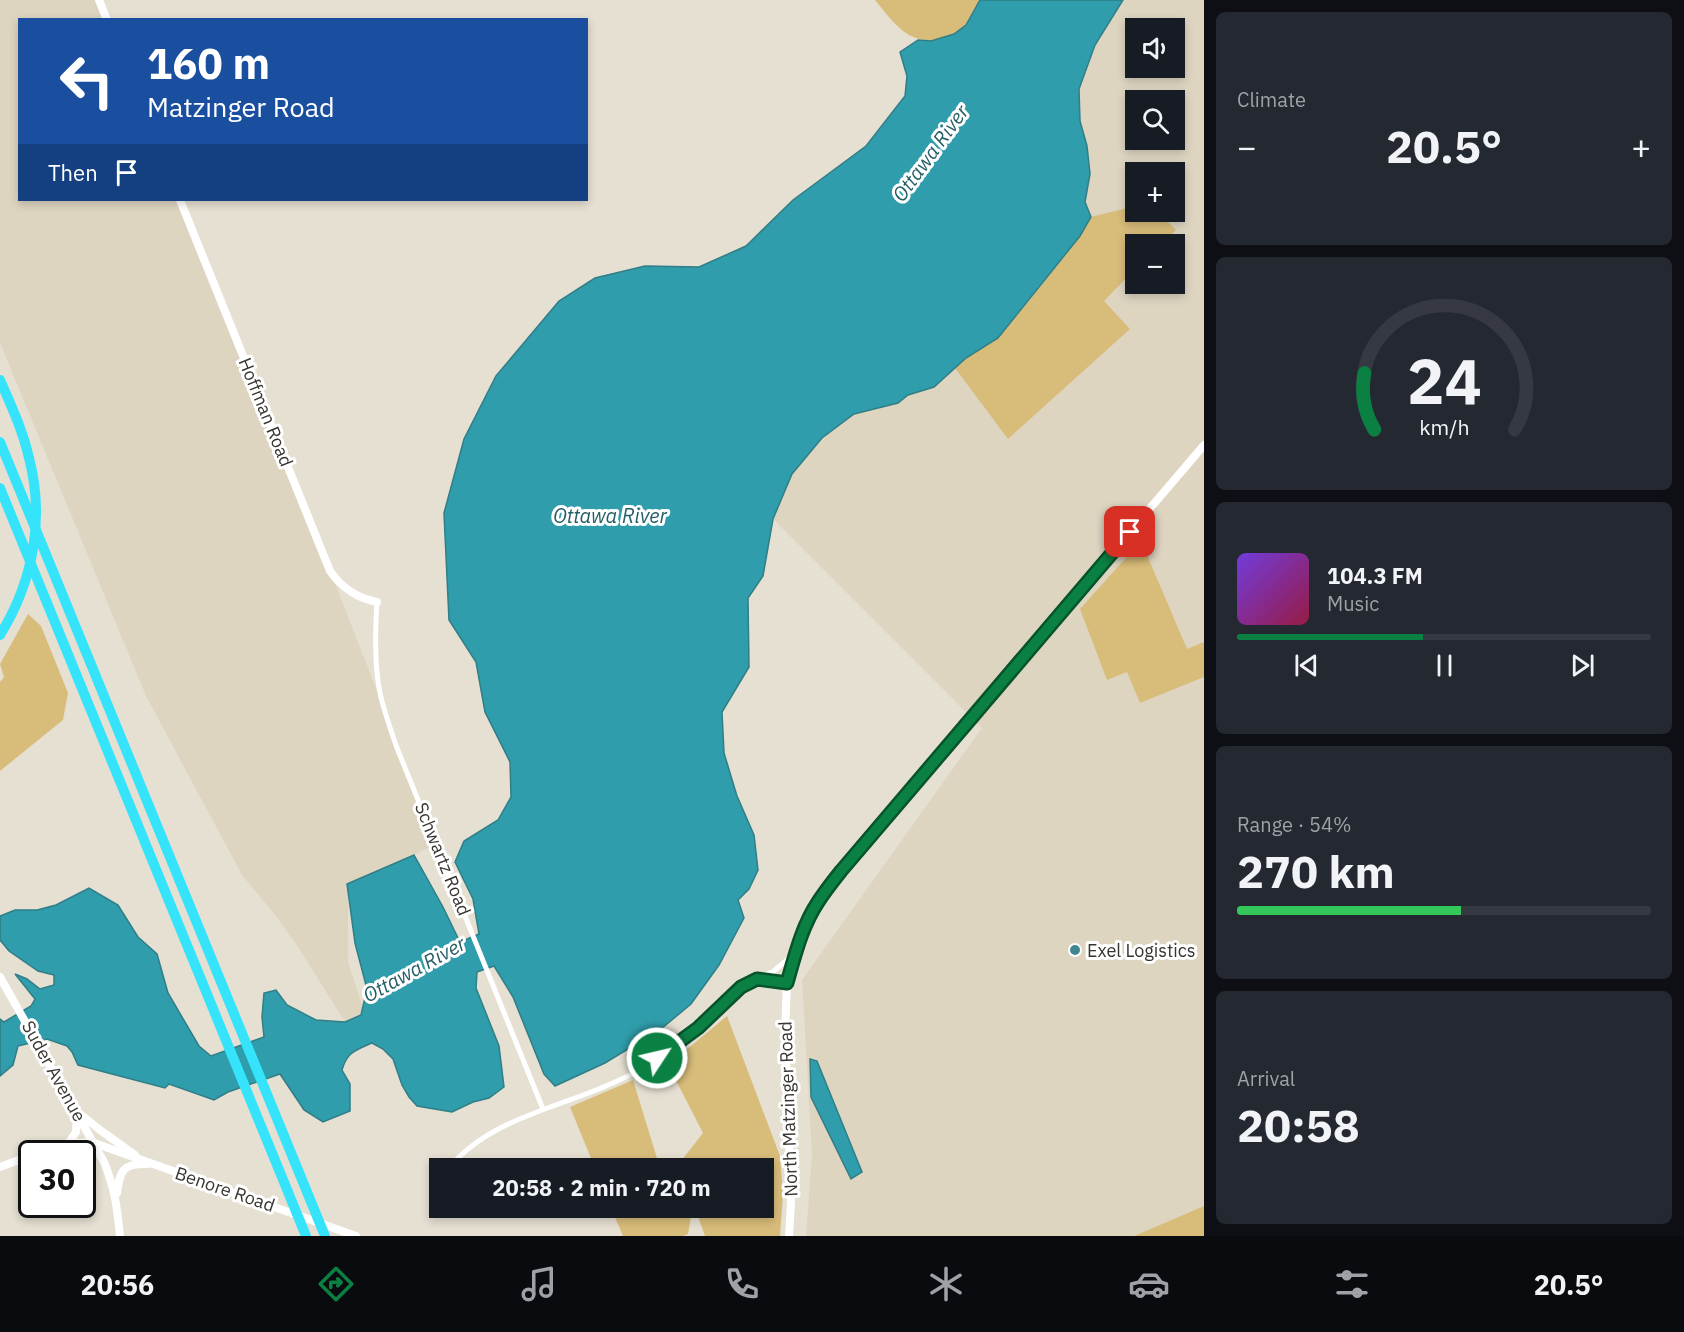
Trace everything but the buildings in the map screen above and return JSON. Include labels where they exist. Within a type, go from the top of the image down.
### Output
[{"type":"highway","points":[[0,380],[26,446],[32,468],[36,517],[30,567],[20,597],[0,635]]},
{"type":"highway","points":[[0,442],[325,1236]]},
{"type":"highway","points":[[0,488],[306,1236]]},
{"type":"street","points":[[99,0],[106,18]]},
{"type":"street","name":"Hoffman Road","points":[[180,201],[330,571],[346,590],[361,598],[377,602]]},
{"type":"street","name":"North Matzinger Road","points":[[789,1236],[791,1202],[785,1032],[787,983],[796,951],[817,903],[841,871],[1204,445]]},
{"type":"street","name":"Schwartz Road","points":[[377,602],[375,622],[377,673],[385,715],[543,1109]]},
{"type":"street","points":[[460,1158],[482,1138],[520,1119],[591,1093],[634,1073],[698,1028],[741,987],[774,971],[796,951]]},
{"type":"street","name":"Suder Avenue","points":[[0,977],[92,1140]]},
{"type":"street","points":[[757,979],[787,983]]},
{"type":"street","points":[[71,1140],[76,1132],[76,1111]]},
{"type":"street","points":[[76,1111],[141,1159]]},
{"type":"street","name":"Benore Road","points":[[96,1144],[356,1236]]},
{"type":"street","name":"Suder Avenue","points":[[96,1147],[113,1183],[120,1236]]},
{"type":"street","name":"Benore Road","points":[[0,1167],[18,1160]]},
{"type":"street","points":[[116,1197],[118,1179],[128,1165],[154,1164]]},
{"type":"shaded area","points":[[0,0],[99,0],[107,18],[18,18],[18,201],[180,201],[327,563],[437,844],[348,884],[348,962],[363,1007],[361,1015],[345,1022],[298,947],[242,875],[146,696],[0,343]]},
{"type":"shaded area","points":[[875,0],[980,0],[961,29],[949,36],[931,40],[911,36],[903,31]]},
{"type":"shaded area","points":[[1123,0],[1204,0],[1204,1206],[1134,1236],[806,1236],[812,1155],[802,980],[982,728],[773,519],[792,474],[822,438],[854,414],[898,403],[908,395],[934,387],[966,358],[1091,217],[1084,202],[1090,174],[1087,146],[1080,121],[1079,89],[1095,45]]},
{"type":"shaded area","points":[[1125,208],[1125,222],[1168,222],[1176,230],[1172,234],[1125,234],[1125,279],[1104,301],[1130,329],[1008,439],[955,368],[966,358],[998,338],[1080,236],[1091,217]]},
{"type":"shaded area","points":[[1141,541],[1187,649],[1204,642],[1204,677],[1140,703],[1127,672],[1107,680],[1080,609]]},
{"type":"shaded area","points":[[28,614],[41,626],[68,693],[63,720],[0,771],[0,682],[4,677],[0,664]]},
{"type":"shaded area","points":[[727,1016],[780,1156],[783,1194],[780,1236],[705,1236],[699,1218],[774,1218],[774,1158],[683,1158],[703,1133],[668,1065]]},
{"type":"shaded area","points":[[633,1080],[657,1158],[591,1158],[570,1107]]},
{"type":"shaded area","points":[[1204,1206],[1204,1236],[1134,1236]]},
{"type":"shaded area","points":[[615,1218],[691,1218],[688,1234],[683,1236],[623,1236]]},
{"type":"water","name":"Ottawa River","points":[[980,0],[1123,0],[1095,45],[1079,89],[1080,121],[1087,146],[1090,174],[1085,202],[1091,217],[1080,236],[998,338],[966,358],[934,387],[908,395],[898,403],[854,414],[822,438],[792,474],[773,519],[763,576],[748,598],[749,667],[722,712],[724,753],[737,796],[754,835],[758,870],[749,889],[738,900],[744,918],[719,965],[691,1004],[661,1029],[605,1063],[555,1086],[544,1074],[513,997],[494,966],[477,972],[476,988],[499,1046],[504,1087],[489,1098],[473,1102],[452,1112],[417,1106],[402,1085],[393,1059],[383,1049],[372,1043],[349,1055],[342,1070],[350,1084],[350,1111],[323,1122],[304,1110],[280,1074],[228,1092],[214,1100],[169,1084],[165,1088],[78,1065],[67,1046],[47,1039],[18,1046],[13,1065],[0,1076],[0,1019],[4,1022],[31,1006],[35,999],[15,974],[27,979],[40,989],[54,985],[54,975],[38,971],[9,951],[0,940],[0,916],[15,910],[37,910],[56,905],[89,888],[118,905],[138,937],[157,954],[168,993],[199,1046],[211,1056],[264,1037],[262,1017],[264,993],[276,990],[287,1005],[316,1020],[345,1022],[361,1015],[367,989],[355,943],[347,884],[414,855],[460,942],[479,934],[473,899],[455,862],[464,841],[498,820],[511,797],[510,762],[485,712],[476,662],[449,620],[444,513],[464,439],[496,376],[559,301],[595,278],[645,266],[699,267],[746,246],[793,200],[866,146],[905,96],[907,76],[900,52],[918,40],[931,41],[954,34],[966,25]]},
{"type":"water","points":[[810,1059],[817,1061],[862,1172],[851,1179],[811,1097]]},
{"type":"place","name":"Exel Logistics","points":[[1075,950]]},
{"type":"route","points":[[657,1058],[698,1028],[741,987],[757,979],[787,983],[796,951],[817,903],[841,871],[1130,532]]}]
